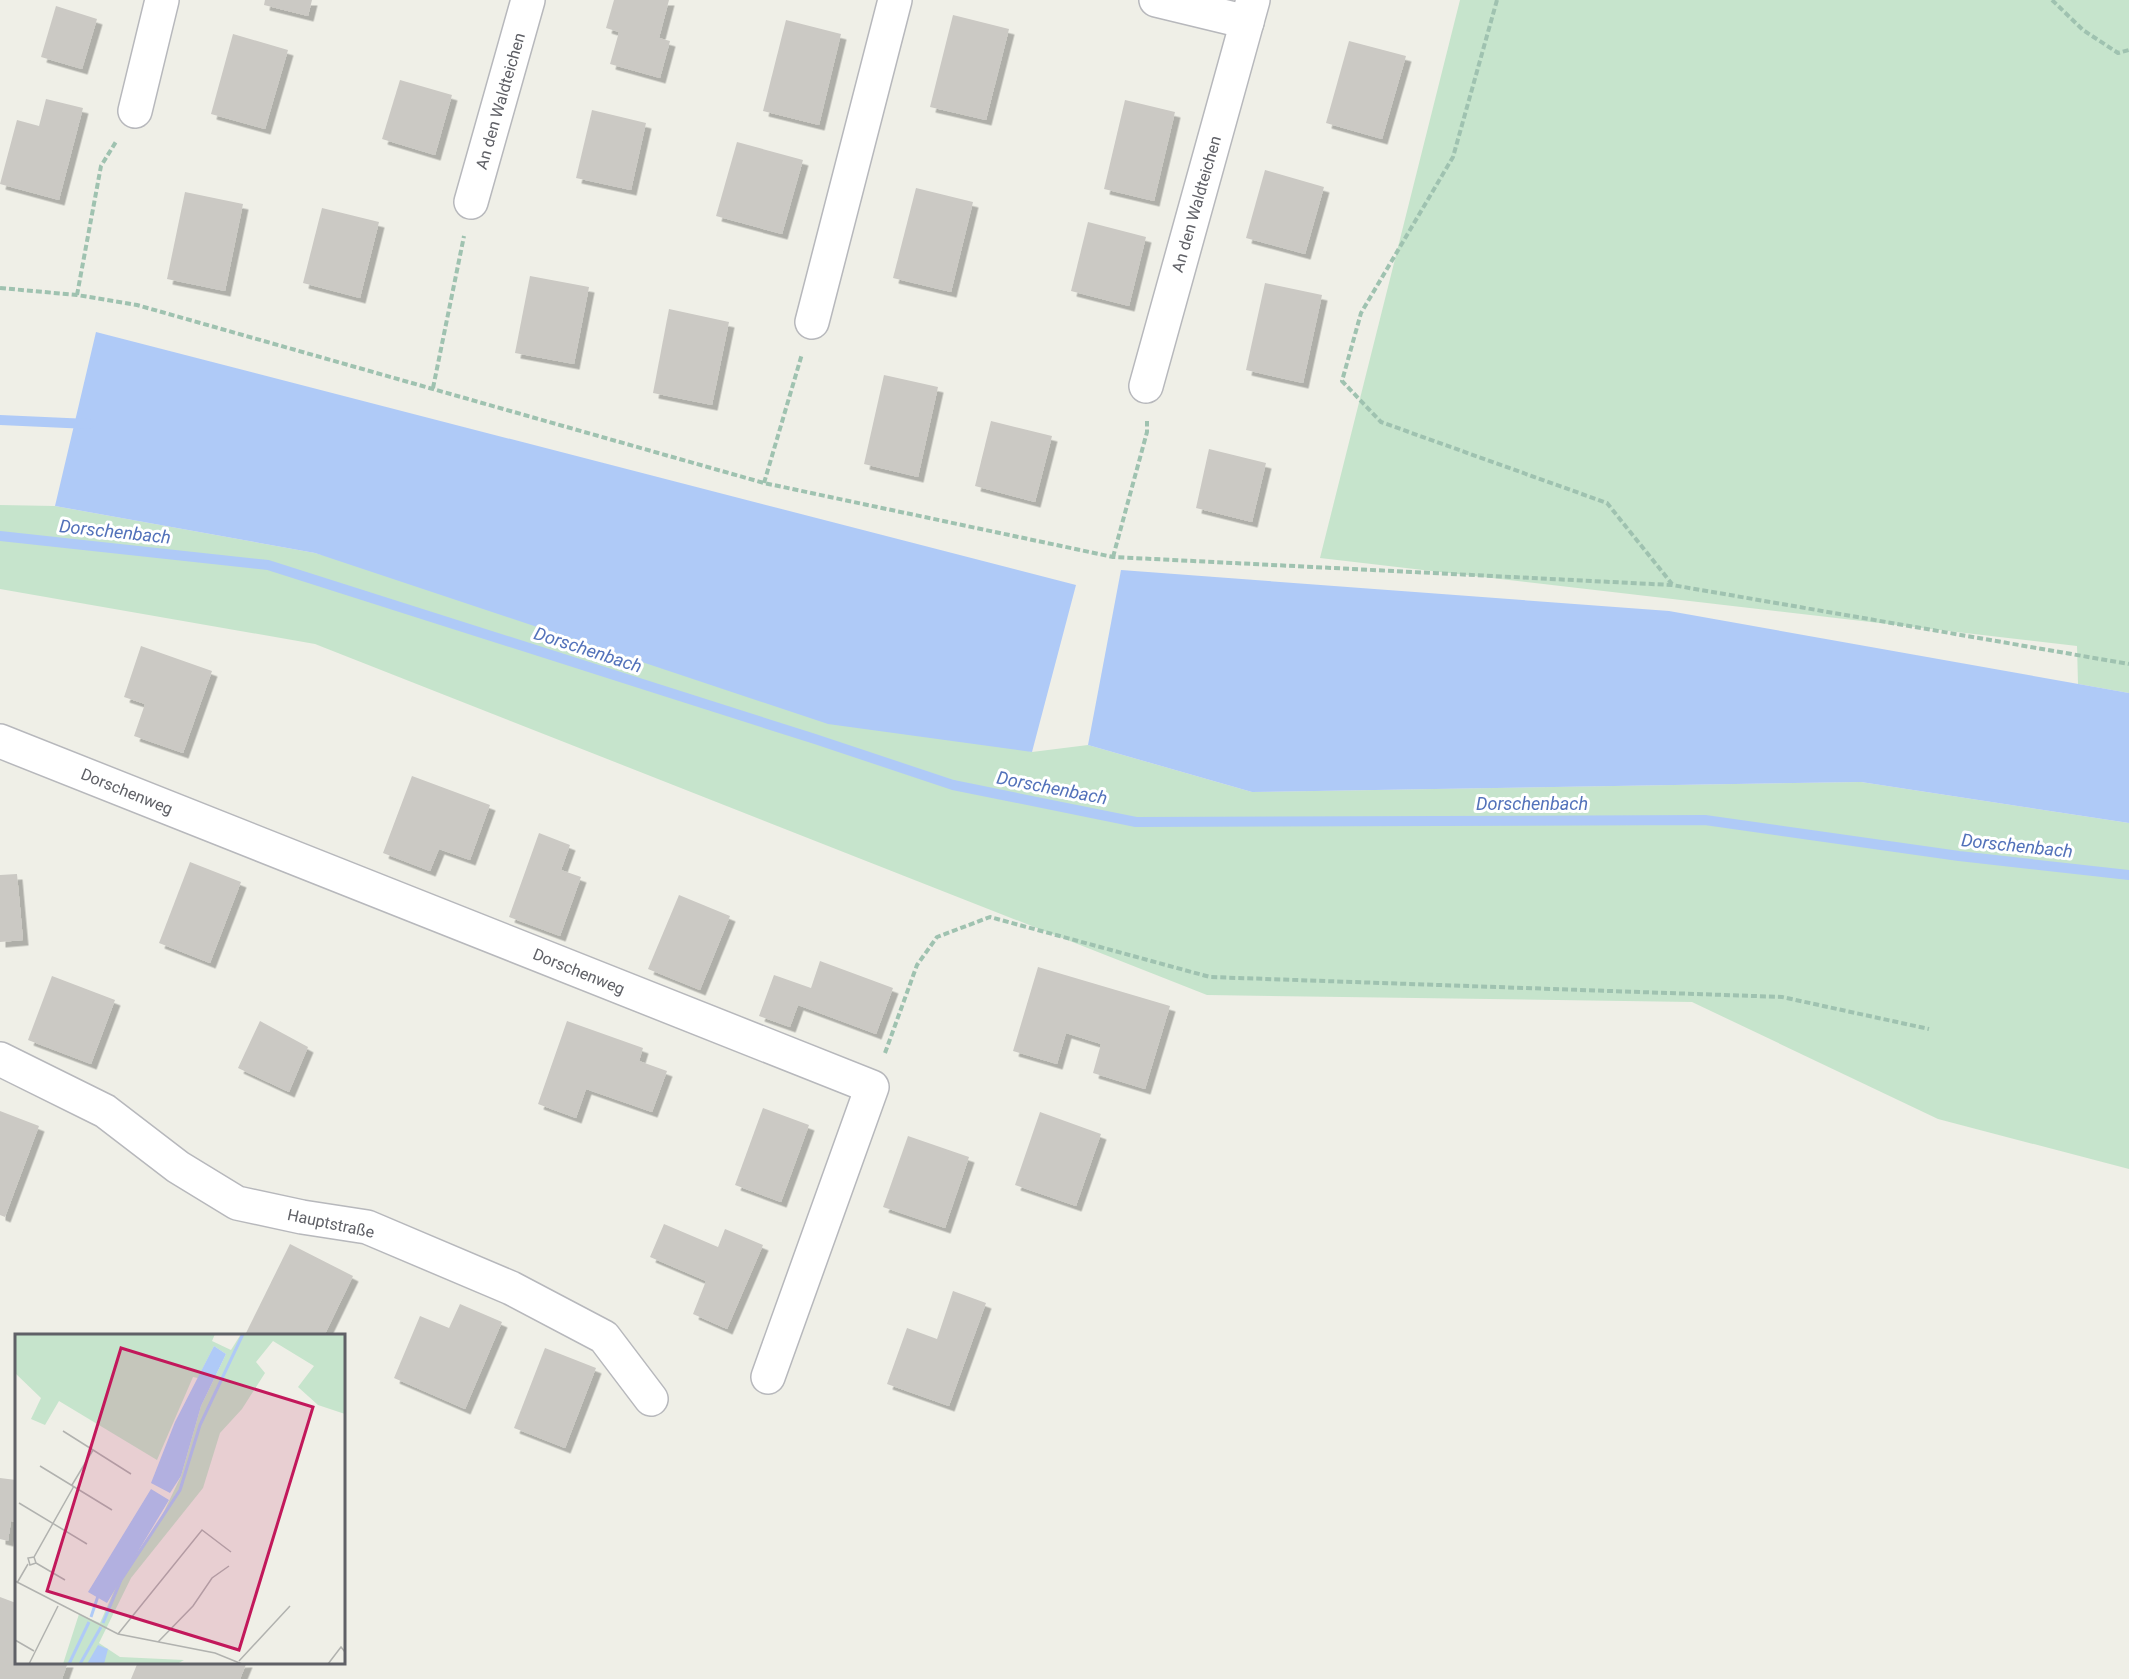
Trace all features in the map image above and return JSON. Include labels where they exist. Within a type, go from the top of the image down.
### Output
[{"type":"street","points":[[135,111],[162,0]]},
{"type":"street","name":"An den Waldteichen","points":[[471,202],[528,0]]},
{"type":"street","points":[[812,322],[895,0]]},
{"type":"street","name":"An den Waldteichen","points":[[1146,386],[1250,11],[1156,0]]},
{"type":"street","name":"Dorschenweg","points":[[0,741],[872,1087]]},
{"type":"street","name":"Hauptstraße","points":[[0,1059],[105,1111],[178,1167],[237,1203],[302,1217],[367,1227],[511,1288],[604,1337],[651,1399]]},
{"type":"street","points":[[768,1377],[872,1087]]},
{"type":"path","points":[[1497,0],[1453,156],[1361,313],[1342,381],[1381,422],[1607,503],[1672,585]]},
{"type":"path","points":[[2052,0],[2083,30],[2118,53],[2129,50]]},
{"type":"path","points":[[77,295],[101,166],[135,111]]},
{"type":"path","points":[[434,388],[471,202]]},
{"type":"path","points":[[0,288],[77,295],[137,305],[764,483],[1113,557],[1672,585],[2129,664]]},
{"type":"path","points":[[764,483],[812,322]]},
{"type":"path","points":[[1113,557],[1147,432],[1146,386]]},
{"type":"path","points":[[872,1087],[918,965],[937,937],[990,917],[1210,977],[1782,997],[1929,1029]]},
{"type":"green space","points":[[1460,0],[2129,0],[2129,693],[2078,684],[2077,646],[1320,558]]},
{"type":"green space","points":[[0,505],[55,506],[315,553],[1032,752],[1088,745],[1252,792],[1861,782],[2129,823],[2129,1169],[1938,1119],[1692,1002],[1207,995],[315,644],[0,589]]},
{"type":"water","points":[[96,332],[1076,585],[1032,752],[828,724],[315,553],[55,506]]},
{"type":"water","points":[[1121,570],[1669,611],[2129,693],[2129,823],[1861,782],[1252,792],[1088,745]]},
{"type":"building","points":[[265,0],[312,0],[308,16],[264,5]]},
{"type":"building","points":[[614,0],[669,0],[659,38],[670,41],[660,78],[610,64],[619,32],[606,28]]},
{"type":"building","points":[[56,6],[97,19],[82,69],[41,57]]},
{"type":"building","points":[[953,15],[1009,29],[986,120],[930,107]]},
{"type":"building","points":[[786,20],[841,34],[819,125],[763,111]]},
{"type":"building","points":[[233,34],[288,50],[265,129],[211,114]]},
{"type":"building","points":[[1349,41],[1406,56],[1382,139],[1326,123]]},
{"type":"building","points":[[400,80],[452,95],[435,155],[382,139]]},
{"type":"building","points":[[46,99],[83,108],[59,200],[0,184],[17,120],[39,126]]},
{"type":"building","points":[[1125,100],[1175,112],[1154,201],[1104,189]]},
{"type":"building","points":[[592,110],[646,123],[631,190],[576,178]]},
{"type":"building","points":[[737,142],[803,160],[782,234],[716,216]]},
{"type":"building","points":[[1265,170],[1324,187],[1305,254],[1246,238]]},
{"type":"building","points":[[916,188],[973,202],[951,292],[893,278]]},
{"type":"building","points":[[185,192],[243,204],[225,291],[167,279]]},
{"type":"building","points":[[322,208],[379,222],[360,298],[303,283]]},
{"type":"building","points":[[1088,222],[1146,237],[1129,306],[1071,291]]},
{"type":"building","points":[[530,276],[589,287],[574,364],[515,353]]},
{"type":"building","points":[[1265,283],[1322,295],[1303,383],[1246,370]]},
{"type":"building","points":[[669,309],[729,322],[712,405],[653,393]]},
{"type":"building","points":[[884,375],[938,387],[918,477],[864,464]]},
{"type":"building","points":[[991,421],[1052,436],[1035,502],[975,486]]},
{"type":"building","points":[[1209,449],[1266,463],[1252,522],[1196,508]]},
{"type":"building","points":[[141,646],[212,671],[183,753],[134,736],[145,704],[124,697]]},
{"type":"building","points":[[412,776],[490,805],[470,860],[439,849],[430,871],[383,853]]},
{"type":"building","points":[[539,833],[570,845],[561,870],[581,877],[560,936],[509,917]]},
{"type":"building","points":[[190,862],[241,882],[210,963],[159,943]]},
{"type":"building","points":[[17,874],[23,940],[0,942],[0,875]]},
{"type":"building","points":[[679,895],[730,916],[700,990],[648,969]]},
{"type":"building","points":[[820,961],[893,988],[876,1034],[798,1005],[790,1027],[759,1016],[774,975],[811,988]]},
{"type":"building","points":[[1038,967],[1170,1006],[1145,1089],[1093,1073],[1101,1044],[1066,1033],[1057,1064],[1013,1051]]},
{"type":"building","points":[[52,976],[115,1000],[91,1064],[28,1040]]},
{"type":"building","points":[[260,1021],[308,1047],[289,1092],[238,1068]]},
{"type":"building","points":[[567,1021],[643,1048],[639,1061],[667,1071],[652,1112],[586,1089],[576,1118],[538,1104]]},
{"type":"building","points":[[763,1108],[809,1125],[781,1202],[735,1185]]},
{"type":"building","points":[[0,1111],[39,1126],[5,1217],[0,1215]]},
{"type":"building","points":[[1040,1112],[1101,1134],[1076,1206],[1015,1185]]},
{"type":"building","points":[[908,1136],[969,1157],[945,1228],[883,1207]]},
{"type":"building","points":[[664,1224],[718,1247],[725,1229],[763,1245],[727,1329],[693,1314],[706,1281],[650,1257]]},
{"type":"building","points":[[290,1244],[353,1276],[325,1334],[246,1333]]},
{"type":"building","points":[[953,1291],[986,1303],[949,1406],[887,1384],[907,1328],[937,1339]]},
{"type":"building","points":[[460,1304],[502,1322],[465,1409],[394,1378],[420,1316],[449,1328]]},
{"type":"building","points":[[545,1348],[596,1368],[565,1448],[514,1428]]},
{"type":"building","points":[[0,1478],[15,1480],[15,1522],[11,1521],[8,1541],[0,1539]]},
{"type":"building","points":[[0,1597],[15,1603],[15,1664],[67,1664],[62,1679],[0,1679]]},
{"type":"building","points":[[137,1664],[246,1664],[240,1679],[131,1679]]},
{"type":"waterway","name":"Dorschenbach","points":[[0,420],[89,424]]},
{"type":"waterway","name":"Dorschenbach","points":[[0,536],[268,565],[953,785],[1136,822],[1705,820],[1959,856],[2129,875]]}]
